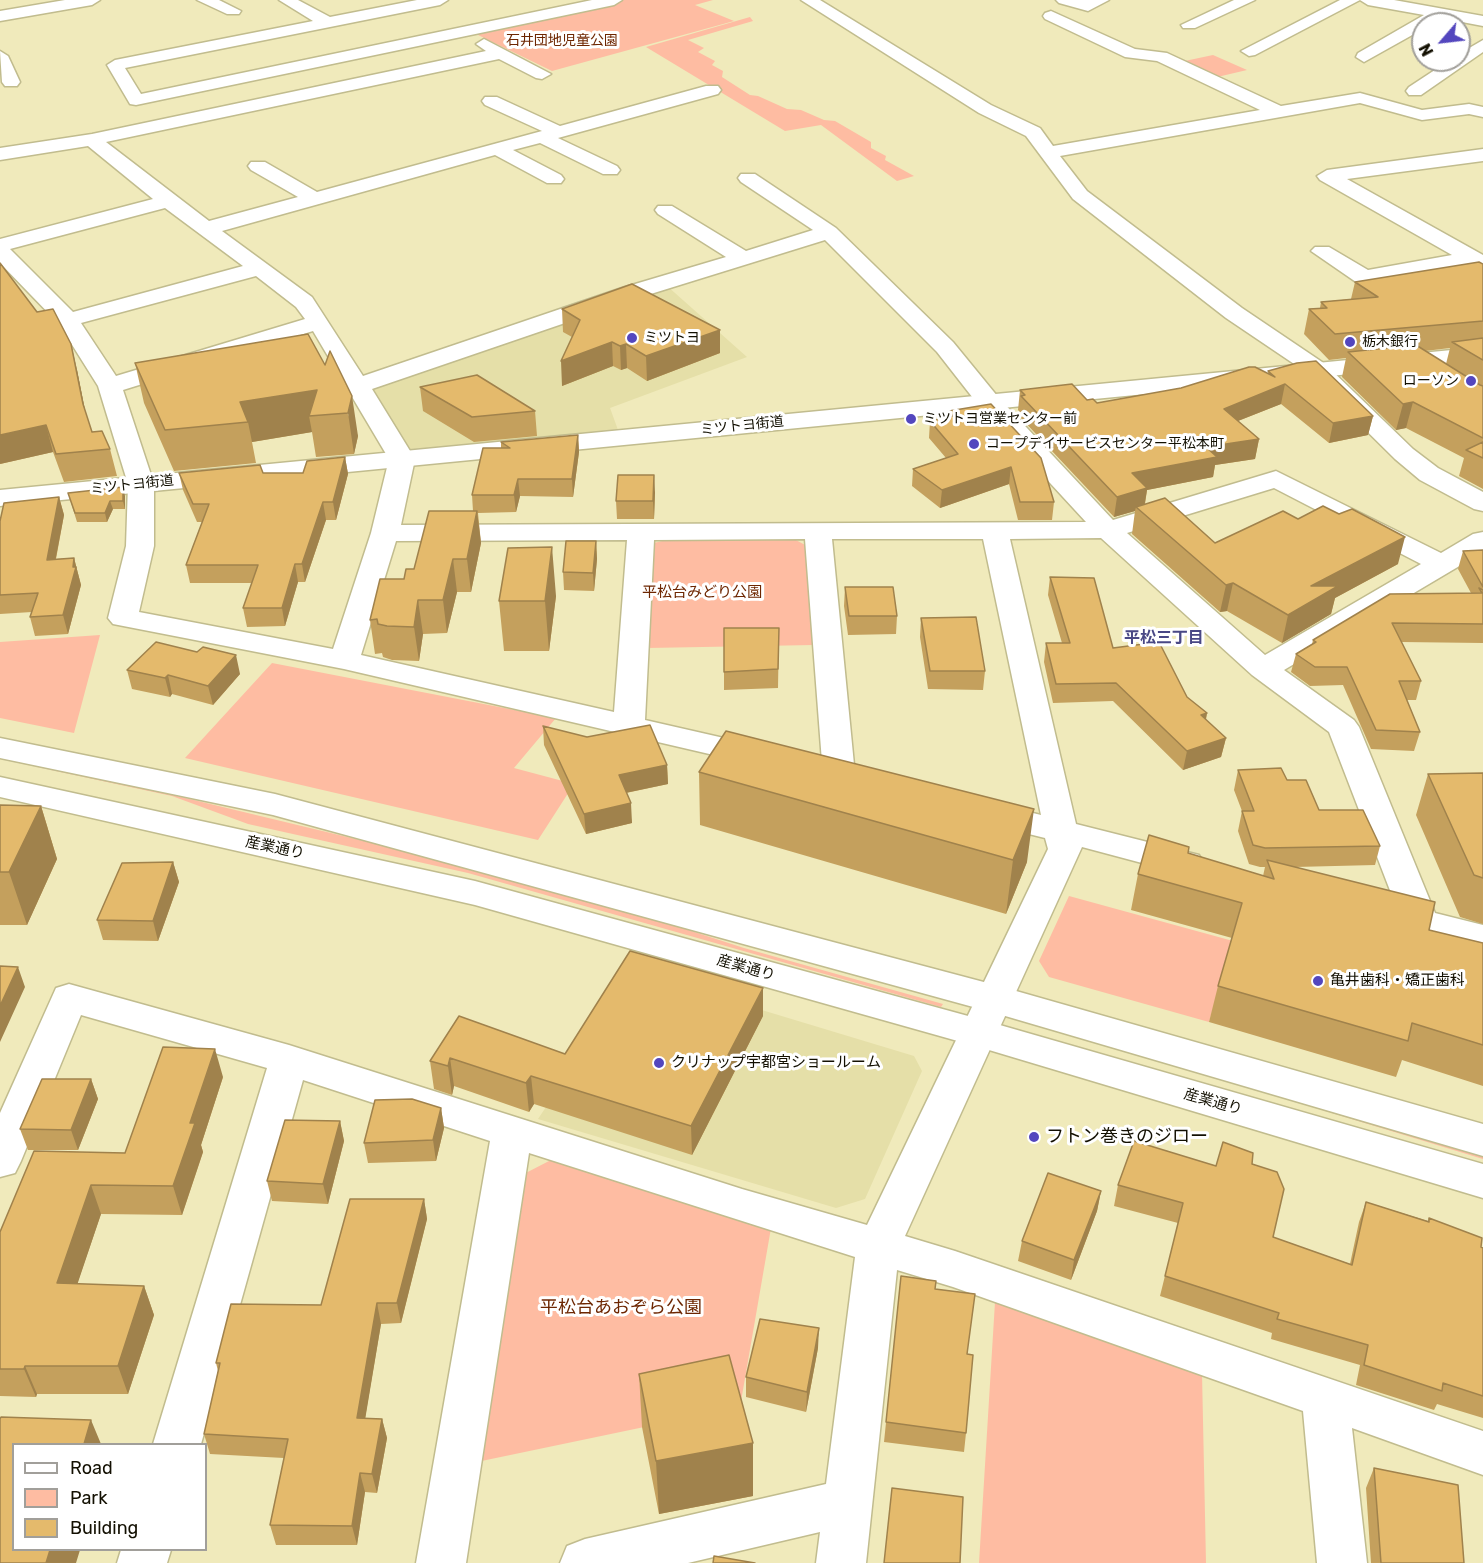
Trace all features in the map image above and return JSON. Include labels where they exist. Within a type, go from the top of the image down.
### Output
[{"type":"street","points":[[0,16],[92,0]]},
{"type":"street","points":[[205,0],[233,11]]},
{"type":"street","points":[[287,0],[327,22]]},
{"type":"street","points":[[148,128],[136,100],[115,65],[327,22],[400,3],[440,0]]},
{"type":"street","points":[[136,100],[614,0]]},
{"type":"street","points":[[809,0],[985,109],[1033,132],[1080,195],[1234,313],[1317,369],[1404,454],[1430,474],[1483,503]]},
{"type":"street","points":[[1064,0],[1088,6],[1101,0]]},
{"type":"street","points":[[1189,25],[1246,0]]},
{"type":"street","points":[[1249,51],[1352,0]]},
{"type":"street","points":[[1368,0],[1433,12]]},
{"type":"street","points":[[400,3],[542,74]]},
{"type":"street","points":[[1051,16],[1131,53],[1161,57],[1279,112]]},
{"type":"street","points":[[1364,57],[1411,29]]},
{"type":"street","points":[[1415,91],[1483,45]]},
{"type":"street","points":[[0,154],[92,140],[502,53]]},
{"type":"street","points":[[0,56],[11,82]]},
{"type":"street","points":[[456,81],[525,65]]},
{"type":"street","points":[[208,228],[712,90]]},
{"type":"street","points":[[1048,152],[1360,98],[1422,115],[1469,109],[1483,112]]},
{"type":"street","points":[[281,101],[306,116]]},
{"type":"street","points":[[491,101],[610,170]]},
{"type":"street","points":[[92,140],[132,174],[171,200],[304,302],[319,322],[402,459],[385,534],[344,660]]},
{"type":"street","points":[[497,150],[554,179]]},
{"type":"street","points":[[1478,261],[1327,176],[1483,154]]},
{"type":"street","points":[[258,166],[315,199]]},
{"type":"street","points":[[748,178],[829,232],[945,347],[989,402],[1108,530],[1263,669],[1343,727],[1420,922]]},
{"type":"street","points":[[0,245],[171,200]]},
{"type":"street","points":[[665,210],[743,258]]},
{"type":"street","points":[[356,386],[633,292],[829,232]]},
{"type":"street","points":[[0,251],[68,320],[110,386],[141,484],[140,546],[123,618],[344,660],[629,724],[850,778],[818,532]]},
{"type":"street","points":[[1322,251],[1364,277],[1478,261]]},
{"type":"street","points":[[68,320],[260,268]]},
{"type":"street","points":[[110,386],[319,322]]},
{"type":"street","name":"ミツトヨ街道","points":[[0,498],[1483,354]]},
{"type":"street","points":[[1415,361],[1444,379]]},
{"type":"street","points":[[385,534],[1108,530],[1276,479],[1442,564]]},
{"type":"street","points":[[629,724],[641,531]]},
{"type":"street","points":[[841,1563],[878,1246],[1065,849],[995,532]]},
{"type":"street","points":[[1263,669],[1483,540]]},
{"type":"street","points":[[0,748],[275,805],[995,999],[1483,1140]]},
{"type":"street","name":"産業通り","points":[[0,787],[475,893],[979,1033],[1483,1180]]},
{"type":"street","points":[[961,806],[1212,869]]},
{"type":"street","points":[[1374,910],[1483,938]]},
{"type":"street","points":[[0,1161],[69,998],[289,1060],[742,1206],[955,1269],[1483,1453]]},
{"type":"street","points":[[177,1443],[289,1060]]},
{"type":"street","points":[[441,1563],[512,1131]]},
{"type":"street","points":[[1325,1399],[1342,1563]]},
{"type":"street","points":[[585,1563],[848,1502]]},
{"type":"shaded area","points":[[666,285],[747,357],[610,408],[618,430],[412,451],[406,448],[369,387]]},
{"type":"shaded area","points":[[636,972],[914,1056],[922,1071],[865,1199],[836,1208],[538,1119]]},
{"type":"green space","name":"石井団地児童公園","points":[[624,0],[713,0],[695,5],[734,21],[552,71],[476,34],[479,30]]},
{"type":"green space","points":[[750,17],[753,21],[688,40],[704,48],[698,52],[715,61],[712,65],[723,71],[722,77],[750,95],[758,96],[787,109],[801,110],[824,120],[835,121],[871,142],[871,148],[886,156],[885,160],[914,176],[897,181],[821,125],[785,131],[646,47]]},
{"type":"green space","points":[[1213,55],[1247,70],[1213,78],[1180,62]]},
{"type":"green space","name":"平松台みどり公園","points":[[670,539],[794,539],[807,546],[814,645],[647,648],[650,544]]},
{"type":"green space","points":[[100,635],[74,733],[0,718],[0,642]]},
{"type":"green space","points":[[272,663],[556,718],[514,768],[574,784],[538,840],[185,758]]},
{"type":"green space","points":[[0,759],[173,795],[505,875],[583,896],[744,948],[943,1004],[941,1007],[468,873],[248,824],[172,796]]},
{"type":"green space","points":[[1069,896],[1233,941],[1209,1022],[1049,977],[1039,961]]},
{"type":"green space","points":[[1069,1033],[1483,1156],[1483,1159]]},
{"type":"green space","name":"平松台あおぞら公園","points":[[551,1160],[771,1228],[740,1407],[472,1463],[518,1177]]},
{"type":"green space","points":[[995,1302],[1202,1373],[1206,1563],[979,1563]]},
{"type":"building","points":[[1479,262],[1483,264],[1483,321],[1335,334],[1309,309],[1327,308],[1321,302],[1378,297],[1355,282]]},
{"type":"building","points":[[0,263],[37,312],[53,309],[71,344],[83,404],[92,432],[102,431],[110,449],[56,454],[46,425],[0,435]]},
{"type":"building","points":[[632,284],[720,330],[646,356],[626,344],[620,346],[612,342],[561,361],[580,320],[562,309]]},
{"type":"building","points":[[308,334],[325,365],[330,351],[352,396],[348,413],[309,416],[317,390],[240,402],[248,422],[165,430],[135,363]]},
{"type":"building","points":[[1483,338],[1483,360],[1452,342]]},
{"type":"building","points":[[1416,345],[1483,386],[1483,438],[1413,402],[1403,404],[1348,352]]},
{"type":"building","points":[[1316,361],[1373,416],[1333,423],[1285,384],[1224,409],[1259,439],[1206,447],[1217,457],[1132,473],[1147,488],[1117,497],[1021,396],[1025,395],[1020,390],[1072,384],[1087,400],[1093,399],[1097,403],[1181,388],[1249,367],[1255,367],[1275,377],[1268,371],[1297,363]]},
{"type":"building","points":[[477,375],[535,411],[472,417],[420,387]]},
{"type":"building","points":[[991,404],[1041,458],[1054,502],[1020,502],[1011,467],[942,490],[913,469],[958,454],[930,421],[953,416],[949,411]]},
{"type":"building","points":[[578,435],[572,479],[518,479],[514,495],[472,495],[483,448],[510,448],[501,442]]},
{"type":"building","points":[[1483,442],[1483,458],[1466,450]]},
{"type":"building","points":[[345,457],[333,502],[323,502],[302,564],[295,564],[282,608],[243,608],[258,565],[186,565],[209,504],[193,504],[179,473],[260,465],[263,473],[303,473],[307,461]]},
{"type":"building","points":[[618,475],[654,475],[653,501],[616,501]]},
{"type":"building","points":[[123,487],[123,501],[110,501],[105,513],[75,513],[68,493]]},
{"type":"building","points":[[59,497],[47,560],[74,558],[73,567],[76,567],[63,615],[30,617],[38,593],[0,595],[0,521],[4,503]]},
{"type":"building","points":[[1165,498],[1215,543],[1283,511],[1298,519],[1323,506],[1339,514],[1352,509],[1405,537],[1311,586],[1338,586],[1288,615],[1233,583],[1226,585],[1136,507]]},
{"type":"building","points":[[429,511],[477,511],[467,559],[453,559],[443,600],[418,600],[414,627],[378,624],[377,619],[370,620],[380,579],[404,579],[406,569],[414,569]]},
{"type":"building","points":[[566,541],[596,541],[593,573],[563,572]]},
{"type":"building","points":[[552,547],[545,601],[499,601],[508,548]]},
{"type":"building","points":[[1483,550],[1483,587],[1463,551]]},
{"type":"building","points":[[1050,577],[1094,578],[1113,648],[1159,642],[1187,697],[1207,713],[1201,715],[1226,738],[1187,751],[1116,683],[1056,684],[1046,643],[1070,643]]},
{"type":"building","points":[[845,587],[893,587],[897,616],[849,616]]},
{"type":"building","points":[[1479,588],[1483,590],[1483,624],[1392,623],[1421,681],[1399,681],[1420,732],[1376,730],[1347,667],[1315,667],[1296,654],[1316,642],[1313,640],[1390,594],[1482,593]]},
{"type":"building","points":[[976,617],[985,671],[930,671],[921,618]]},
{"type":"building","points":[[724,628],[779,628],[778,669],[724,672]]},
{"type":"building","points":[[156,642],[197,652],[203,647],[236,655],[208,686],[168,675],[165,678],[127,670]]},
{"type":"building","points":[[650,725],[667,765],[619,775],[631,803],[584,814],[543,726],[587,737]]},
{"type":"building","points":[[726,731],[1034,809],[1013,860],[699,772]]},
{"type":"building","points":[[1281,768],[1287,780],[1306,780],[1319,810],[1363,810],[1380,846],[1265,848],[1253,845],[1242,811],[1254,811],[1238,770]]},
{"type":"building","points":[[1483,773],[1483,878],[1474,875],[1428,774]]},
{"type":"building","points":[[0,805],[41,806],[9,872],[0,872]]},
{"type":"building","points":[[1149,835],[1189,847],[1188,853],[1274,879],[1267,860],[1435,902],[1429,930],[1483,943],[1483,1045],[1412,1023],[1408,1041],[1218,986],[1242,903],[1138,874]]},
{"type":"building","points":[[173,862],[153,921],[97,920],[122,863]]},
{"type":"building","points":[[630,951],[763,988],[691,1126],[531,1076],[526,1083],[450,1058],[448,1066],[430,1061],[459,1016],[565,1054]]},
{"type":"building","points":[[0,966],[18,967],[0,1006]]},
{"type":"building","points":[[163,1047],[215,1049],[190,1123],[195,1123],[173,1186],[91,1185],[57,1283],[144,1286],[118,1366],[25,1366],[24,1369],[0,1369],[0,1232],[34,1151],[125,1153]]},
{"type":"building","points":[[42,1079],[91,1079],[71,1130],[20,1129]]},
{"type":"building","points":[[412,1099],[441,1108],[433,1140],[364,1143],[375,1100]]},
{"type":"building","points":[[285,1120],[340,1121],[323,1184],[267,1181]]},
{"type":"building","points":[[1134,1141],[1216,1166],[1223,1142],[1253,1153],[1252,1164],[1277,1172],[1284,1189],[1273,1237],[1352,1265],[1366,1202],[1429,1222],[1429,1218],[1482,1238],[1483,1396],[1443,1383],[1442,1391],[1364,1365],[1368,1345],[1277,1319],[1279,1313],[1165,1276],[1183,1203],[1118,1185]]},
{"type":"building","points":[[1048,1173],[1101,1191],[1074,1260],[1022,1241]]},
{"type":"building","points":[[350,1199],[424,1199],[397,1303],[377,1303],[357,1418],[382,1419],[372,1474],[360,1473],[352,1526],[270,1525],[288,1439],[204,1434],[220,1363],[216,1363],[231,1304],[321,1305]]},
{"type":"building","points":[[901,1276],[936,1281],[935,1289],[975,1294],[967,1354],[973,1355],[966,1433],[886,1422]]},
{"type":"building","points":[[760,1319],[819,1328],[807,1392],[746,1377]]},
{"type":"building","points":[[729,1355],[753,1443],[656,1461],[639,1374]]},
{"type":"building","points":[[1,1417],[91,1420],[84,1443],[12,1443],[12,1551],[50,1551],[46,1563],[0,1563]]},
{"type":"building","points":[[1374,1468],[1458,1485],[1464,1563],[1381,1563]]},
{"type":"building","points":[[892,1488],[963,1497],[960,1563],[884,1563]]},
{"type":"building","points":[[714,1556],[755,1563],[713,1563]]},
{"type":"place","name":"ミツトヨ","points":[[632,338]]},
{"type":"place","name":"栃木銀行","points":[[1350,342]]},
{"type":"place","name":"ローソン","points":[[1471,381]]},
{"type":"place","name":"ミツトヨ営業センター前","points":[[911,419]]},
{"type":"place","name":"コープデイサービスセンター平松本町","points":[[974,444]]},
{"type":"place","name":"亀井歯科・矯正歯科","points":[[1318,981]]},
{"type":"place","name":"クリナップ宇都宮ショールーム","points":[[659,1063]]},
{"type":"place","name":"フトン巻きのジロー","points":[[1034,1137]]},
{"type":"district","name":"平松三丁目","points":[[1164,638]]}]
